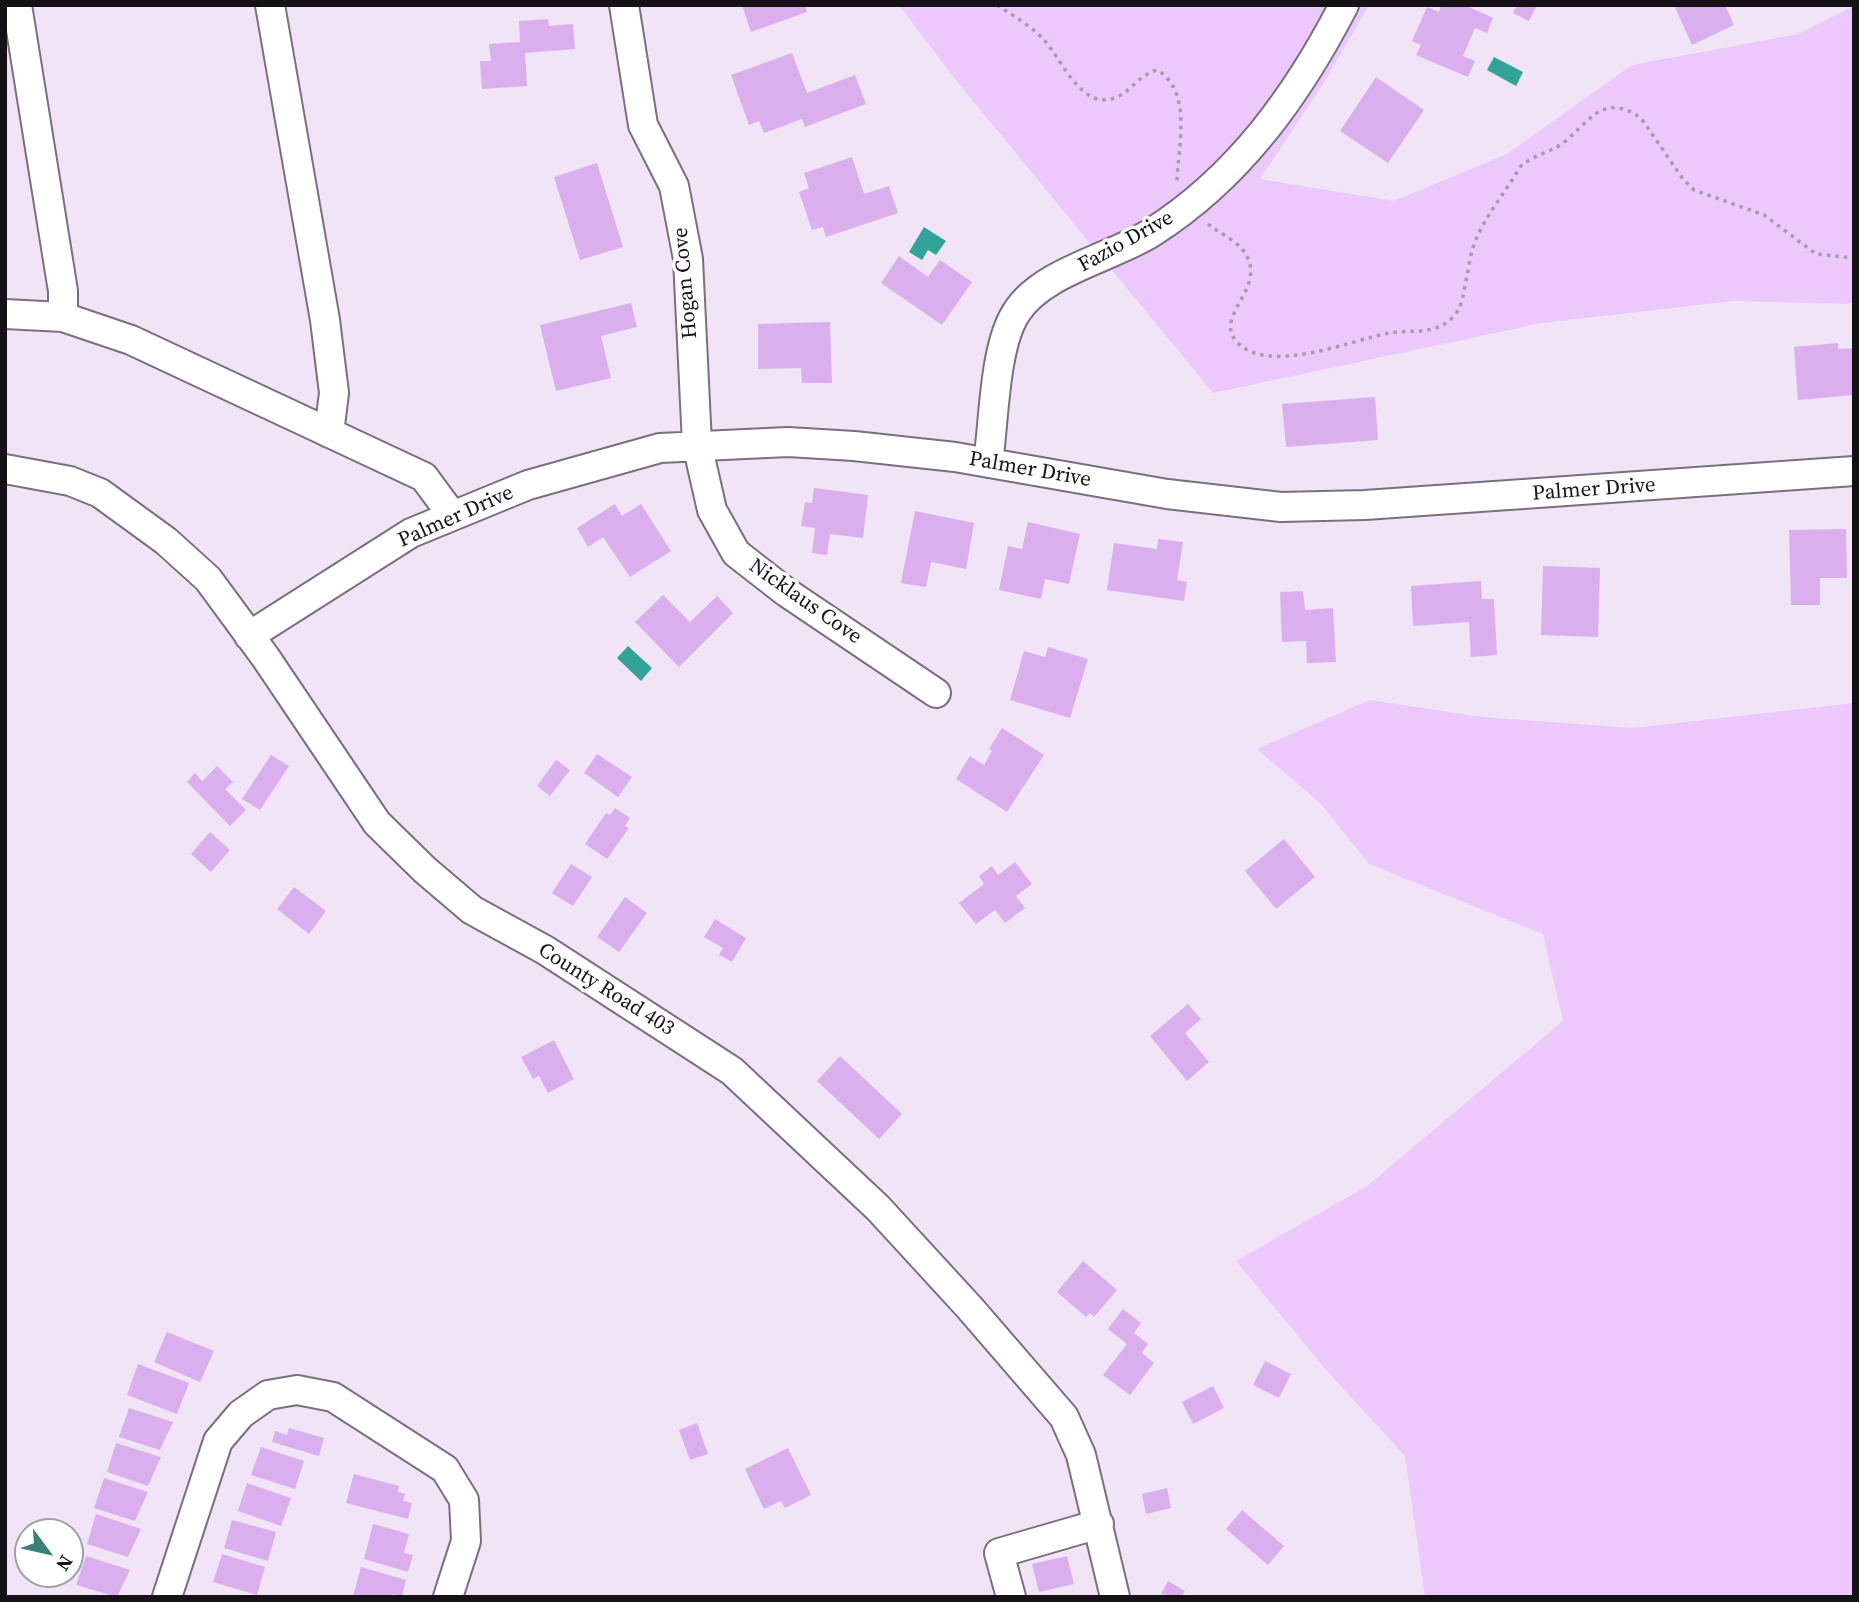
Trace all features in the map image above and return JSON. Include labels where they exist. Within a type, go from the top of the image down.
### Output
[{"type":"street","points":[[17,5],[63,291],[63,317]]},
{"type":"street","points":[[270,5],[325,320],[334,393],[329,433]]},
{"type":"street","name":"Hogan Cove","points":[[624,5],[643,125],[674,186],[688,259],[697,444]]},
{"type":"street","name":"Fazio Drive","points":[[988,464],[1003,343],[1014,316],[1025,299],[1042,287],[1150,233],[1240,162],[1306,72],[1344,5]]},
{"type":"street","points":[[5,314],[63,317],[131,340],[424,477],[452,515]]},
{"type":"street","name":"Palmer Drive","points":[[249,636],[392,544],[452,515],[528,485],[602,462],[660,448],[697,444],[824,443],[988,464],[1167,494],[1282,507],[1365,505],[1854,471]]},
{"type":"street","name":"Nicklaus Cove","points":[[697,444],[712,510],[736,552],[786,592],[936,693]]},
{"type":"street","name":"County Road 403","points":[[5,469],[70,481],[100,493],[138,519],[208,579],[377,822],[425,870],[472,910],[545,950],[732,1071],[878,1208],[969,1307],[1064,1417],[1082,1455],[1115,1597]]},
{"type":"street","points":[[167,1597],[218,1441],[241,1414],[268,1395],[297,1390],[333,1397],[445,1468],[464,1500],[466,1541],[449,1597]]},
{"type":"street","points":[[1011,1597],[999,1552],[1099,1524]]},
{"type":"path","points":[[997,5],[1043,38],[1072,79],[1099,99],[1110,100],[1119,96],[1146,73],[1157,70],[1172,82],[1178,94],[1180,115],[1177,181]]},
{"type":"path","points":[[1208,224],[1240,247],[1249,260],[1251,276],[1248,289],[1230,321],[1231,331],[1242,346],[1258,352],[1298,356],[1334,350],[1392,332],[1422,332],[1440,326],[1454,316],[1461,306],[1477,236],[1520,167],[1528,159],[1562,144],[1590,116],[1602,109],[1616,108],[1631,111],[1640,118],[1683,179],[1694,190],[1764,215],[1816,254],[1854,258]]},
{"type":"shaded area","points":[[899,5],[1369,5],[1323,84],[1260,179],[1394,201],[1507,154],[1632,65],[1798,34],[1854,6],[1854,302],[1733,301],[1542,323],[1213,393],[955,79]]},
{"type":"shaded area","points":[[1494,57],[1523,72],[1516,86],[1487,70]]},
{"type":"shaded area","points":[[924,227],[946,241],[936,255],[928,250],[922,260],[909,252]]},
{"type":"shaded area","points":[[628,646],[652,668],[641,681],[617,658]]},
{"type":"shaded area","points":[[1370,700],[1482,717],[1633,728],[1854,703],[1854,1597],[1425,1597],[1405,1456],[1328,1372],[1236,1261],[1367,1186],[1563,1021],[1543,934],[1369,864],[1321,804],[1257,749]]},
{"type":"building","points":[[742,5],[805,5],[807,12],[751,32]]},
{"type":"building","points":[[1441,5],[1465,5],[1493,18],[1487,33],[1475,28],[1463,56],[1475,61],[1468,77],[1416,55],[1421,45],[1412,41],[1427,7],[1439,12]]},
{"type":"building","points":[[1517,5],[1537,5],[1529,21],[1513,13]]},
{"type":"building","points":[[1674,5],[1725,5],[1734,25],[1692,45]]},
{"type":"building","points":[[548,19],[549,26],[573,24],[575,49],[525,53],[527,86],[482,89],[480,61],[491,61],[489,44],[520,42],[519,21]]},
{"type":"building","points":[[792,53],[807,93],[855,75],[866,104],[805,127],[802,119],[764,133],[759,121],[749,125],[731,75]]},
{"type":"building","points":[[1376,77],[1424,110],[1388,163],[1340,131]]},
{"type":"building","points":[[852,157],[864,194],[889,186],[898,213],[826,237],[823,227],[812,230],[799,192],[809,188],[804,173]]},
{"type":"building","points":[[597,163],[623,247],[580,260],[554,177]]},
{"type":"building","points":[[899,256],[928,277],[940,260],[972,282],[942,325],[881,283]]},
{"type":"building","points":[[631,303],[637,327],[601,336],[611,378],[556,391],[540,325]]},
{"type":"building","points":[[830,322],[832,383],[802,383],[801,368],[758,369],[758,324]]},
{"type":"building","points":[[1838,343],[1838,349],[1854,348],[1854,395],[1798,400],[1794,347]]},
{"type":"building","points":[[1375,397],[1378,440],[1286,447],[1282,404]]},
{"type":"building","points":[[814,488],[868,495],[863,538],[830,534],[827,555],[812,553],[815,528],[801,526],[805,502],[812,503]]},
{"type":"building","points":[[615,504],[622,516],[641,504],[671,551],[630,577],[603,537],[588,547],[577,528]]},
{"type":"building","points":[[915,511],[974,523],[966,569],[931,562],[926,587],[901,583]]},
{"type":"building","points":[[1028,522],[1080,534],[1069,584],[1045,579],[1041,599],[999,590],[1008,546],[1022,549]]},
{"type":"building","points":[[1846,529],[1847,578],[1820,578],[1820,605],[1791,605],[1789,530]]},
{"type":"building","points":[[1158,539],[1183,542],[1177,580],[1187,582],[1184,601],[1107,590],[1114,543],[1157,549]]},
{"type":"building","points":[[1543,566],[1600,568],[1598,637],[1541,635]]},
{"type":"building","points":[[1481,581],[1482,599],[1494,599],[1497,655],[1471,657],[1469,622],[1413,626],[1411,586]]},
{"type":"building","points":[[1303,591],[1305,610],[1333,608],[1336,662],[1307,663],[1306,641],[1282,642],[1280,592]]},
{"type":"building","points":[[663,595],[690,622],[717,596],[733,613],[679,667],[635,622]]},
{"type":"building","points":[[1048,647],[1088,659],[1070,718],[1010,700],[1024,651],[1045,657]]},
{"type":"building","points":[[1002,728],[1044,755],[1007,812],[956,779],[970,756],[984,765],[992,751],[989,749]]},
{"type":"building","points":[[597,754],[632,777],[618,797],[584,773]]},
{"type":"building","points":[[271,755],[289,766],[260,810],[242,799]]},
{"type":"building","points":[[556,760],[570,770],[550,796],[537,786]]},
{"type":"building","points":[[217,766],[233,782],[225,789],[246,810],[230,826],[187,782],[195,773],[202,781]]},
{"type":"building","points":[[615,808],[630,818],[625,826],[629,828],[607,859],[585,844],[606,813],[610,815]]},
{"type":"building","points":[[210,832],[230,850],[211,872],[191,854]]},
{"type":"building","points":[[1284,839],[1315,877],[1276,909],[1245,871]]},
{"type":"building","points":[[1015,862],[1032,884],[1016,896],[1025,908],[1005,923],[995,910],[976,924],[959,903],[984,884],[979,876],[992,866],[998,875]]},
{"type":"building","points":[[571,864],[592,877],[573,906],[552,893]]},
{"type":"building","points":[[294,887],[326,911],[309,934],[277,909]]},
{"type":"building","points":[[625,897],[647,913],[619,952],[597,937]]},
{"type":"building","points":[[715,919],[746,938],[732,962],[719,955],[723,948],[704,937]]},
{"type":"building","points":[[1188,1004],[1201,1019],[1185,1033],[1209,1062],[1187,1081],[1150,1036]]},
{"type":"building","points":[[554,1040],[574,1079],[548,1093],[539,1076],[533,1079],[521,1057]]},
{"type":"building","points":[[840,1056],[902,1114],[879,1139],[817,1081]]},
{"type":"building","points":[[1083,1261],[1117,1290],[1094,1317],[1090,1313],[1086,1317],[1057,1292]]},
{"type":"building","points":[[1123,1309],[1141,1323],[1134,1333],[1148,1344],[1142,1353],[1154,1363],[1130,1395],[1103,1375],[1127,1344],[1108,1329]]},
{"type":"building","points":[[167,1332],[214,1351],[200,1382],[154,1362]]},
{"type":"building","points":[[1265,1361],[1291,1374],[1279,1398],[1253,1385]]},
{"type":"building","points":[[138,1364],[189,1383],[177,1414],[127,1395]]},
{"type":"building","points":[[1213,1386],[1224,1408],[1193,1424],[1182,1402]]},
{"type":"building","points":[[129,1408],[173,1422],[160,1450],[119,1437]]},
{"type":"building","points":[[697,1423],[708,1454],[690,1460],[679,1430]]},
{"type":"building","points":[[289,1428],[324,1438],[319,1456],[272,1442],[275,1431],[287,1435]]},
{"type":"building","points":[[116,1443],[161,1457],[148,1486],[107,1472]]},
{"type":"building","points":[[261,1447],[304,1461],[295,1489],[251,1475]]},
{"type":"building","points":[[788,1448],[811,1495],[785,1508],[781,1501],[764,1509],[745,1469]]},
{"type":"building","points":[[354,1474],[399,1486],[398,1492],[405,1494],[403,1501],[412,1503],[408,1519],[346,1503]]},
{"type":"building","points":[[104,1478],[148,1492],[135,1521],[94,1508]]},
{"type":"building","points":[[247,1483],[291,1498],[281,1526],[238,1511]]},
{"type":"building","points":[[1167,1488],[1171,1508],[1146,1514],[1142,1494]]},
{"type":"building","points":[[1242,1510],[1284,1546],[1268,1565],[1226,1529]]},
{"type":"building","points":[[96,1514],[141,1529],[128,1557],[87,1544]]},
{"type":"building","points":[[232,1520],[276,1532],[268,1561],[224,1548]]},
{"type":"building","points":[[373,1524],[409,1534],[404,1553],[413,1555],[408,1572],[364,1559]]},
{"type":"building","points":[[222,1554],[265,1567],[257,1595],[213,1582]]},
{"type":"building","points":[[86,1556],[130,1570],[117,1597],[84,1587]]},
{"type":"building","points":[[1067,1556],[1074,1584],[1039,1592],[1032,1564]]},
{"type":"building","points":[[361,1567],[406,1580],[402,1596],[393,1594],[392,1597],[353,1597]]},
{"type":"building","points":[[1168,1581],[1185,1591],[1181,1597],[1161,1594]]}]
